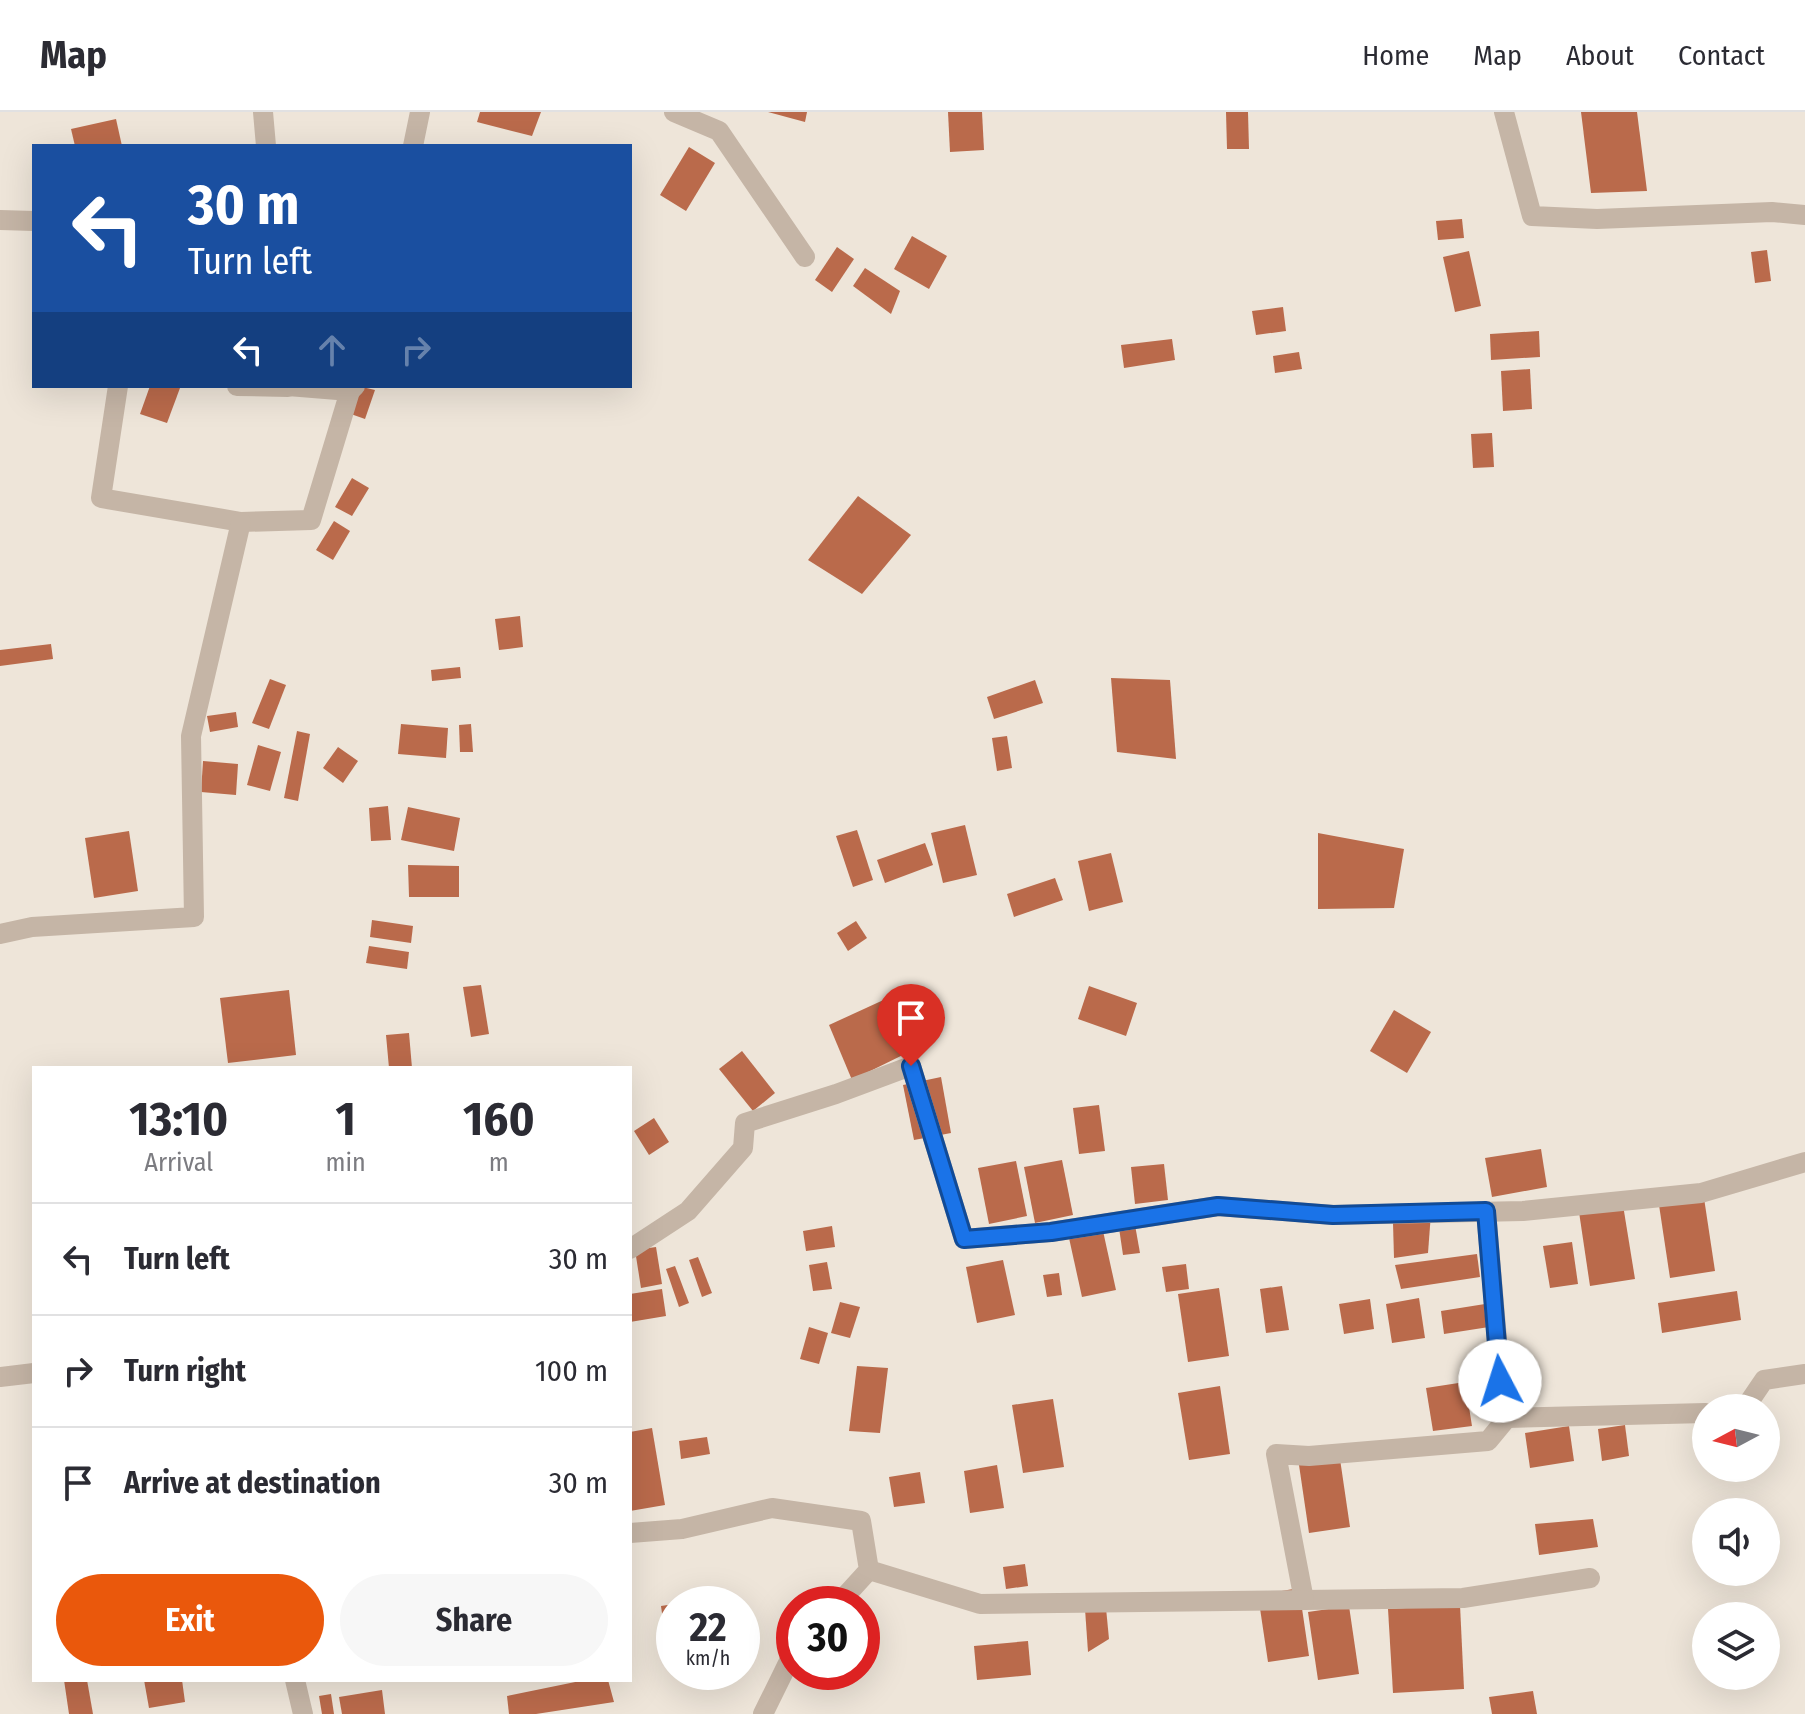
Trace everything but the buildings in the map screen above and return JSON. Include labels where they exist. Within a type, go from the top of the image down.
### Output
[{"type":"street","points":[[263,112],[266,144]]},
{"type":"street","points":[[413,144],[420,112]]},
{"type":"street","points":[[674,112],[719,131],[805,257]]},
{"type":"street","points":[[1504,112],[1532,216],[1597,219],[1772,212],[1805,215]]},
{"type":"street","points":[[0,220],[32,221]]},
{"type":"street","points":[[118,388],[101,498],[241,522],[311,520],[353,388]]},
{"type":"street","points":[[0,934],[32,927],[194,917],[191,736],[241,522]]},
{"type":"street","points":[[632,1248],[688,1211],[743,1148],[745,1123],[911,1066],[964,1239],[1051,1232],[1218,1206],[1333,1215],[1523,1211],[1701,1193],[1805,1162]]},
{"type":"street","points":[[1486,1211],[1503,1409],[1507,1418]]},
{"type":"street","points":[[0,1377],[32,1373]]},
{"type":"street","points":[[1754,1394],[1764,1380],[1805,1374]]},
{"type":"street","points":[[1304,1600],[1276,1454],[1309,1456],[1488,1441],[1507,1418],[1692,1413]]},
{"type":"street","points":[[632,1533],[682,1529],[772,1508],[861,1521],[869,1570]]},
{"type":"street","points":[[869,1570],[980,1604],[1463,1598],[1590,1578]]},
{"type":"street","points":[[854,1586],[869,1570]]},
{"type":"street","points":[[295,1682],[303,1714]]},
{"type":"street","points":[[763,1714],[776,1688]]},
{"type":"route","points":[[911,1066],[964,1239],[1051,1232],[1218,1206],[1333,1215],[1486,1211],[1500,1381]]}]
